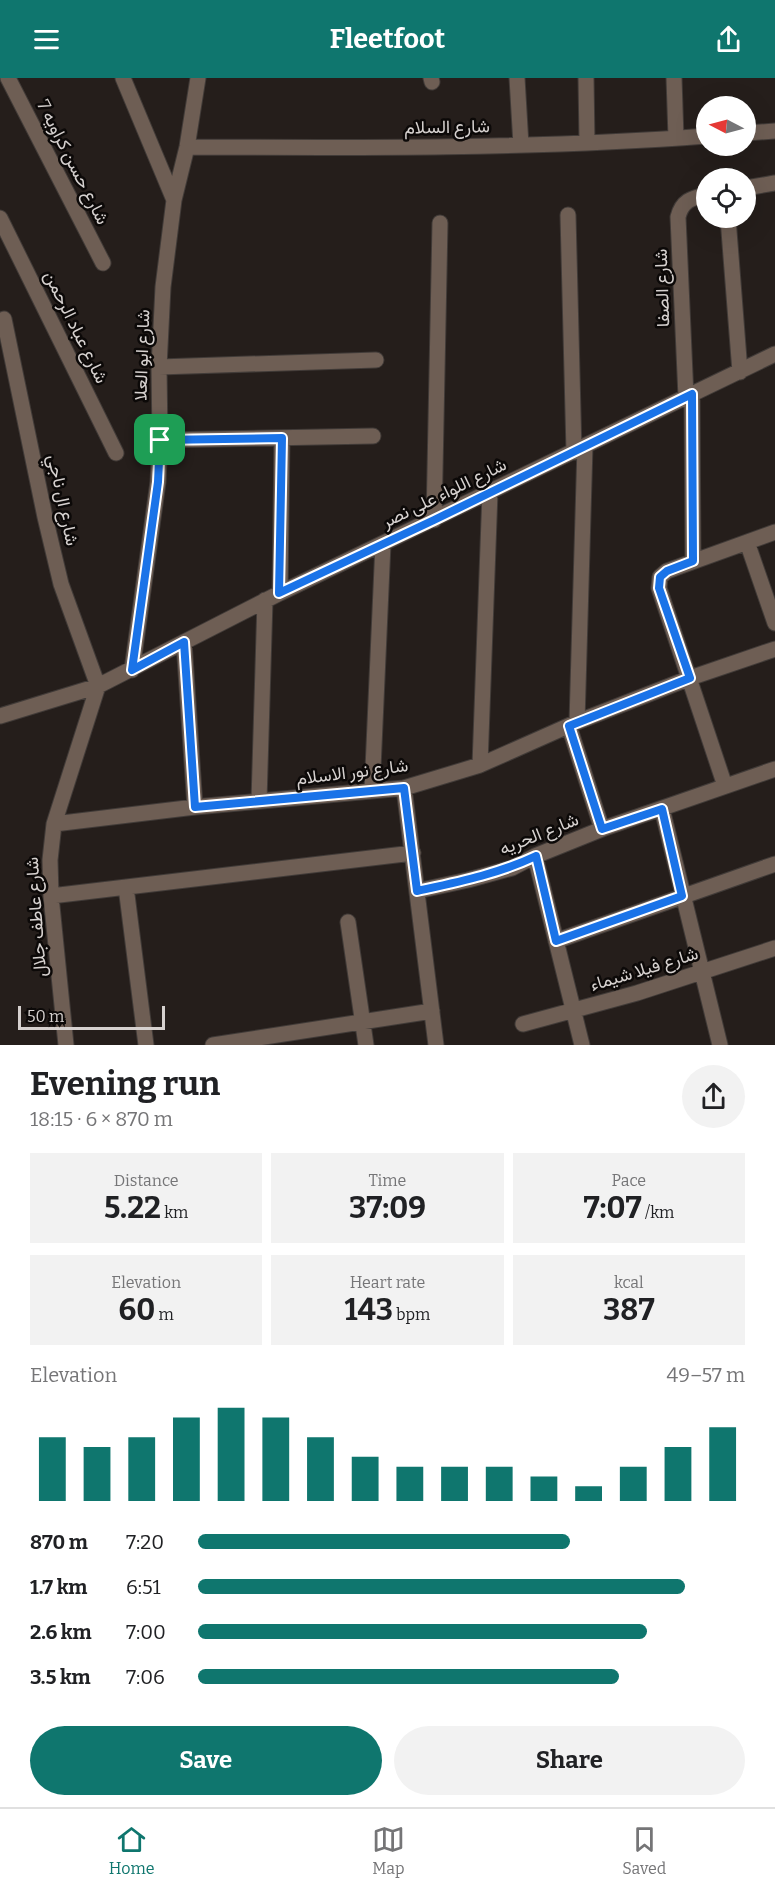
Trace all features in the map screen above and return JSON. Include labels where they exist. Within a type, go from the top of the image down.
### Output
[{"type":"street","name":"شارع حسن كراويه 7","points":[[8,78],[103,263]]},
{"type":"street","points":[[123,78],[174,201]]},
{"type":"street","name":"شارع ابو العلا","points":[[132,670],[158,482],[159,367],[163,287],[174,201],[187,147],[198,78]]},
{"type":"street","points":[[517,78],[521,145]]},
{"type":"street","points":[[586,78],[587,142]]},
{"type":"street","points":[[674,78],[676,138]]},
{"type":"street","points":[[756,132],[775,131]]},
{"type":"street","name":"شارع السلام","points":[[187,147],[343,148],[521,145],[696,137]]},
{"type":"street","points":[[756,186],[775,183]]},
{"type":"street","name":"شارع الصفا","points":[[693,561],[689,396],[678,217],[680,207],[686,201],[696,198]]},
{"type":"street","points":[[568,215],[580,449],[573,724],[602,829]]},
{"type":"street","name":"شارع عباد الرحمن","points":[[0,218],[116,453]]},
{"type":"street","points":[[434,520],[440,222]]},
{"type":"street","points":[[729,228],[740,372]]},
{"type":"street","name":"شارع ال ناجي","points":[[4,319],[61,584],[99,686]]},
{"type":"street","name":"شارع اللواء على نصر","points":[[0,716],[99,686],[279,593],[775,354]]},
{"type":"street","points":[[159,367],[376,360]]},
{"type":"street","points":[[160,440],[373,436]]},
{"type":"street","points":[[279,593],[282,438]]},
{"type":"street","points":[[480,765],[490,492]]},
{"type":"street","points":[[726,786],[659,588],[660,577],[667,571],[775,532]]},
{"type":"street","points":[[747,542],[775,623]]},
{"type":"street","points":[[372,791],[383,544]]},
{"type":"street","points":[[259,801],[265,600]]},
{"type":"street","points":[[184,642],[195,807]]},
{"type":"street","name":"شارع نور الاسلام","points":[[54,824],[195,807],[404,788],[480,765],[573,724],[690,678],[775,650]]},
{"type":"street","name":"شارع عاطف جلال","points":[[63,1044],[50,860],[54,824],[99,686]]},
{"type":"street","name":"شارع الحريه","points":[[417,891],[512,868],[602,829],[775,769]]},
{"type":"street","points":[[404,788],[436,1045]]},
{"type":"street","points":[[662,809],[720,1045]]},
{"type":"street","points":[[51,896],[413,853]]},
{"type":"street","points":[[536,856],[582,1045]]},
{"type":"street","points":[[556,941],[775,864]]},
{"type":"street","points":[[126,887],[146,1045]]},
{"type":"street","points":[[348,922],[366,1045]]},
{"type":"street","name":"شارع فيلا شيماء","points":[[523,1024],[701,973],[775,948]]},
{"type":"street","points":[[213,1045],[270,1041],[432,1011]]},
{"type":"route","points":[[692,394],[693,561],[667,571],[660,577],[659,588],[690,678],[569,726],[602,829],[662,809],[682,896],[556,941],[536,856],[512,868],[417,891],[404,788],[195,807],[184,642],[132,670],[158,482],[160,440],[282,438],[279,593],[692,394]]}]
